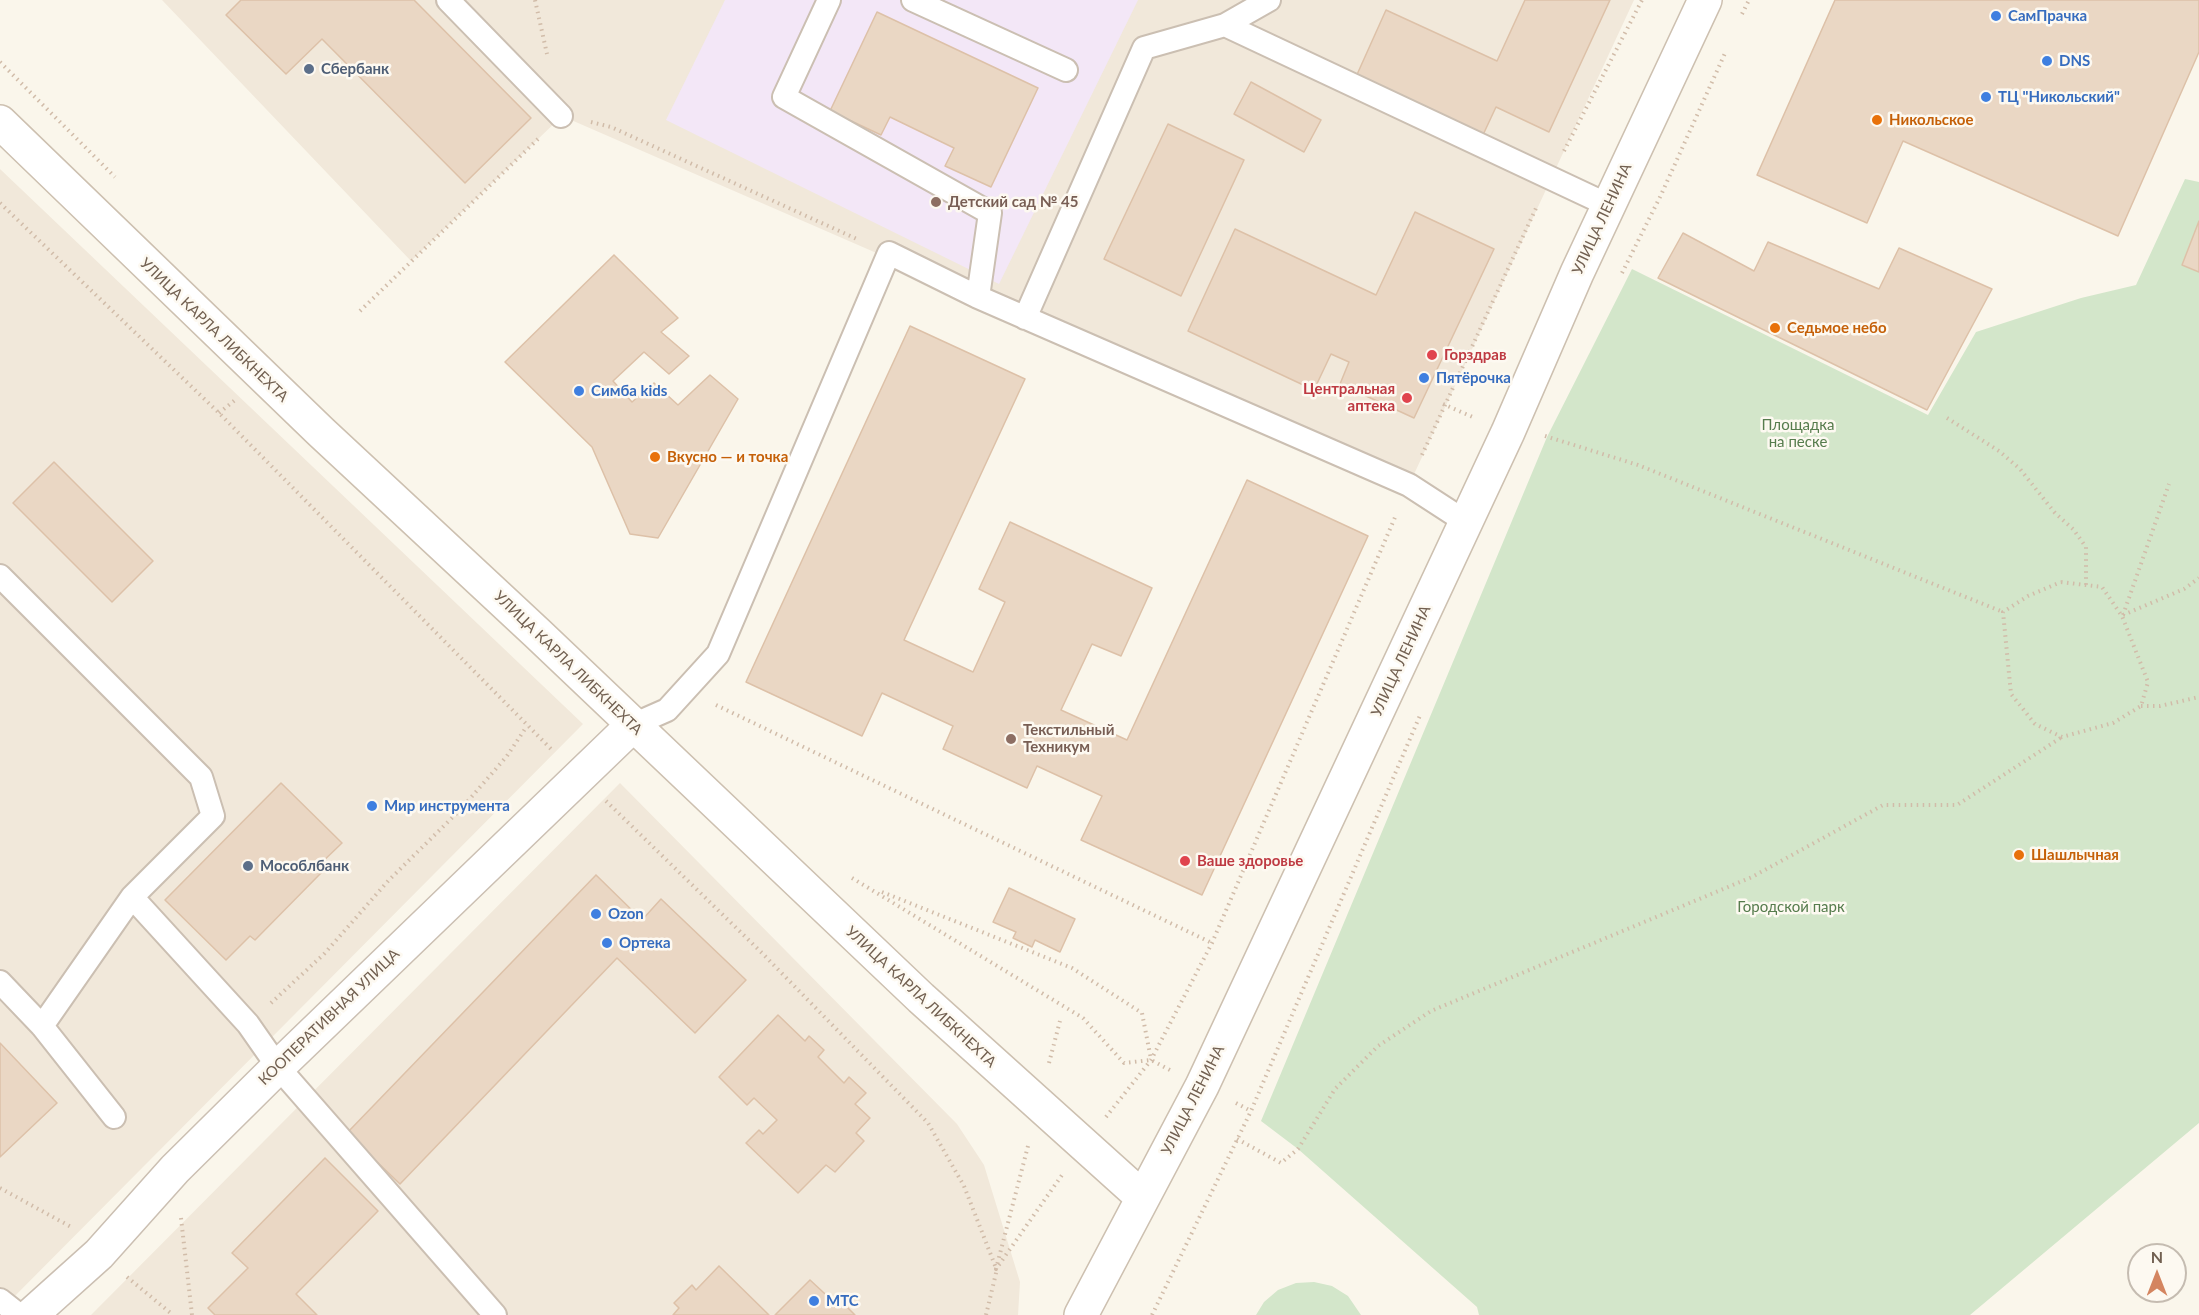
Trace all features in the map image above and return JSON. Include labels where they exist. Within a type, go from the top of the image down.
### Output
[{"type":"main road","name":"УЛИЦА ЛЕНИНА","points":[[1081,1315],[1202,1086],[1466,522],[1608,205],[1705,0]]},
{"type":"main road","name":"УЛИЦА КАРЛА ЛИБКНЕХТА","points":[[0,122],[321,432],[912,990],[1142,1197]]},
{"type":"main road","name":"КООПЕРАТИВНАЯ УЛИЦА","points":[[31,1315],[99,1254],[175,1169],[278,1066],[633,725]]},
{"type":"lane","points":[[448,0],[561,116]]},
{"type":"lane","points":[[829,0],[784,97],[990,213],[978,297]]},
{"type":"lane","points":[[913,0],[1066,70]]},
{"type":"lane","points":[[1025,318],[1144,48],[1225,25],[1269,0]]},
{"type":"lane","points":[[1225,25],[1608,205]]},
{"type":"lane","points":[[633,725],[667,710],[718,654],[889,254],[1025,318],[1409,485],[1466,522]]},
{"type":"lane","points":[[0,576],[201,777],[213,816],[132,897],[42,1026]]},
{"type":"lane","points":[[132,897],[248,1024],[278,1066],[495,1315]]},
{"type":"lane","points":[[0,982],[42,1026],[114,1117]]},
{"type":"lane","points":[[0,1300],[19,1315]]},
{"type":"path","points":[[996,1269],[1083,1145],[1151,1060],[1212,943],[1443,404],[1551,177],[1642,0]]},
{"type":"path","points":[[1739,22],[1749,0]]},
{"type":"path","points":[[1661,195],[1729,43]]},
{"type":"path","points":[[0,62],[118,180]]},
{"type":"path","points":[[360,311],[561,116]]},
{"type":"path","points":[[611,126],[889,254]]},
{"type":"path","points":[[0,203],[219,413],[527,726],[762,953],[928,1123],[964,1186],[996,1269]]},
{"type":"path","points":[[1947,418],[1999,451],[2020,469],[2055,513],[2073,529],[2086,547],[2086,585]]},
{"type":"path","points":[[1547,436],[1638,465],[2003,612]]},
{"type":"path","points":[[2122,616],[2169,484]]},
{"type":"path","points":[[2122,616],[2184,590],[2199,578]]},
{"type":"path","points":[[2003,612],[2028,596],[2061,582],[2102,588],[2122,616],[2148,682],[2141,706]]},
{"type":"path","points":[[2003,612],[2011,694],[2035,724],[2062,737]]},
{"type":"path","points":[[1237,1139],[1281,1163],[1298,1149],[1335,1089],[1378,1046],[1431,1011],[1752,877],[1883,805],[1957,805],[2062,737],[2113,723],[2141,706],[2160,706],[2199,697]]},
{"type":"path","points":[[667,710],[707,700],[1212,943]]},
{"type":"path","points":[[248,1024],[324,954],[389,880],[460,809],[507,756],[527,726]]},
{"type":"path","points":[[842,872],[872,888],[1083,1018],[1124,1062],[1151,1060]]},
{"type":"path","points":[[872,888],[1072,968],[1142,1013],[1151,1060]]},
{"type":"path","points":[[1047,1074],[1061,1017]]},
{"type":"path","points":[[1152,1315],[1251,1111]]},
{"type":"path","points":[[986,1315],[1029,1143],[996,1269]]},
{"type":"path","points":[[0,1188],[74,1229],[99,1254],[173,1315]]},
{"type":"shaded area","points":[[162,0],[1634,0],[1409,485],[562,116],[411,261]]},
{"type":"shaded area","name":"Детский сад № 45","points":[[725,0],[1138,0],[999,284],[666,120]]},
{"type":"shaded area","points":[[0,169],[583,724],[0,1311]]},
{"type":"shaded area","points":[[620,783],[957,1124],[984,1165],[1020,1282],[1018,1315],[91,1315]]},
{"type":"green space","name":"Городской парк","points":[[2185,179],[2199,182],[2199,1123],[1970,1315],[1479,1315],[1477,1307],[1298,1149],[1261,1121],[1547,437],[1632,269],[1928,415],[1976,332],[2081,298],[2136,285]]},
{"type":"green space","points":[[1314,1282],[1332,1286],[1348,1296],[1361,1315],[1256,1315],[1264,1302],[1278,1290],[1296,1283]]},
{"type":"building","points":[[241,0],[414,0],[531,118],[465,183],[322,39],[286,74],[226,15]]},
{"type":"building","points":[[1525,0],[1610,0],[1549,132],[1496,107],[1482,137],[1355,79],[1386,10],[1497,61]]},
{"type":"building","name":"ТЦ \"Никольский\"","points":[[1835,0],[2199,0],[2199,52],[2118,236],[1903,141],[1867,223],[1757,175]]},
{"type":"building","points":[[877,12],[1038,88],[991,187],[945,166],[954,148],[890,117],[881,135],[830,111]]},
{"type":"building","points":[[1251,82],[1321,120],[1304,152],[1234,114]]},
{"type":"building","points":[[1168,124],[1244,160],[1181,296],[1104,259]]},
{"type":"building","points":[[1415,212],[1494,249],[1414,418],[1340,384],[1349,362],[1331,354],[1314,390],[1188,331],[1235,229],[1376,295]]},
{"type":"building","points":[[2199,221],[2199,272],[2182,265]]},
{"type":"building","points":[[1683,233],[1754,271],[1768,242],[1879,289],[1899,248],[1992,289],[1927,410],[1658,278]]},
{"type":"building","name":"Симба kids","points":[[614,255],[678,318],[661,332],[689,356],[669,374],[644,352],[613,381],[632,402],[654,383],[678,405],[710,375],[738,399],[658,538],[630,534],[592,447],[505,362]]},
{"type":"building","points":[[910,326],[1025,379],[904,640],[973,672],[1005,602],[979,589],[1010,522],[1152,588],[1121,656],[1092,644],[1061,710],[1127,740],[1247,480],[1368,536],[1202,895],[1081,840],[1102,796],[1037,766],[1027,788],[943,749],[953,726],[882,693],[862,736],[746,682]]},
{"type":"building","points":[[54,462],[153,561],[112,602],[13,503]]},
{"type":"building","points":[[281,783],[342,843],[316,868],[321,873],[255,940],[250,936],[226,960],[165,900]]},
{"type":"building","points":[[596,875],[642,920],[661,899],[746,980],[695,1033],[617,958],[400,1184],[347,1133]]},
{"type":"building","points":[[1009,888],[1075,919],[1060,952],[1035,940],[1032,947],[1013,938],[1016,932],[993,922]]},
{"type":"building","points":[[778,1015],[805,1041],[809,1036],[824,1050],[818,1057],[844,1083],[849,1077],[866,1093],[855,1104],[870,1118],[856,1133],[864,1141],[835,1172],[826,1165],[798,1193],[746,1143],[759,1130],[763,1134],[777,1120],[754,1098],[747,1105],[719,1077]]},
{"type":"building","points":[[0,1043],[57,1103],[0,1157]]},
{"type":"building","points":[[325,1158],[378,1211],[296,1294],[317,1315],[215,1315],[208,1308],[248,1268],[232,1253]]},
{"type":"building","points":[[719,1266],[769,1315],[673,1315],[679,1308],[674,1303],[692,1285],[696,1290]]},
{"type":"building","points":[[810,1280],[837,1305],[841,1301],[855,1315],[775,1315]]},
{"type":"place","name":"СамПрачка","points":[[1996,16]]},
{"type":"place","name":"DNS","points":[[2047,61]]},
{"type":"place","name":"Сбербанк","points":[[309,69]]},
{"type":"place","name":"ТЦ \"Никольский\"","points":[[1986,97]]},
{"type":"place","name":"Никольское","points":[[1877,120]]},
{"type":"place","name":"Детский сад № 45","points":[[936,202]]},
{"type":"place","name":"Седьмое небо","points":[[1775,328]]},
{"type":"place","name":"Горздрав","points":[[1432,355]]},
{"type":"place","name":"Пятёрочка","points":[[1424,378]]},
{"type":"place","name":"Симба kids","points":[[579,391]]},
{"type":"place","name":"Центральная аптека","points":[[1407,398]]},
{"type":"place","name":"Вкусно — и точка","points":[[655,457]]},
{"type":"place","name":"Текстильный Техникум","points":[[1011,739]]},
{"type":"place","name":"Мир инструмента","points":[[372,806]]},
{"type":"place","name":"Шашлычная","points":[[2019,855]]},
{"type":"place","name":"Ваше здоровье","points":[[1185,861]]},
{"type":"place","name":"Мособлбанк","points":[[248,866]]},
{"type":"place","name":"Ozon","points":[[596,914]]},
{"type":"place","name":"Ортека","points":[[607,943]]},
{"type":"place","name":"МТС","points":[[814,1301]]},
{"type":"park label","name":"Площадка на песке","points":[[1798,434]]}]
